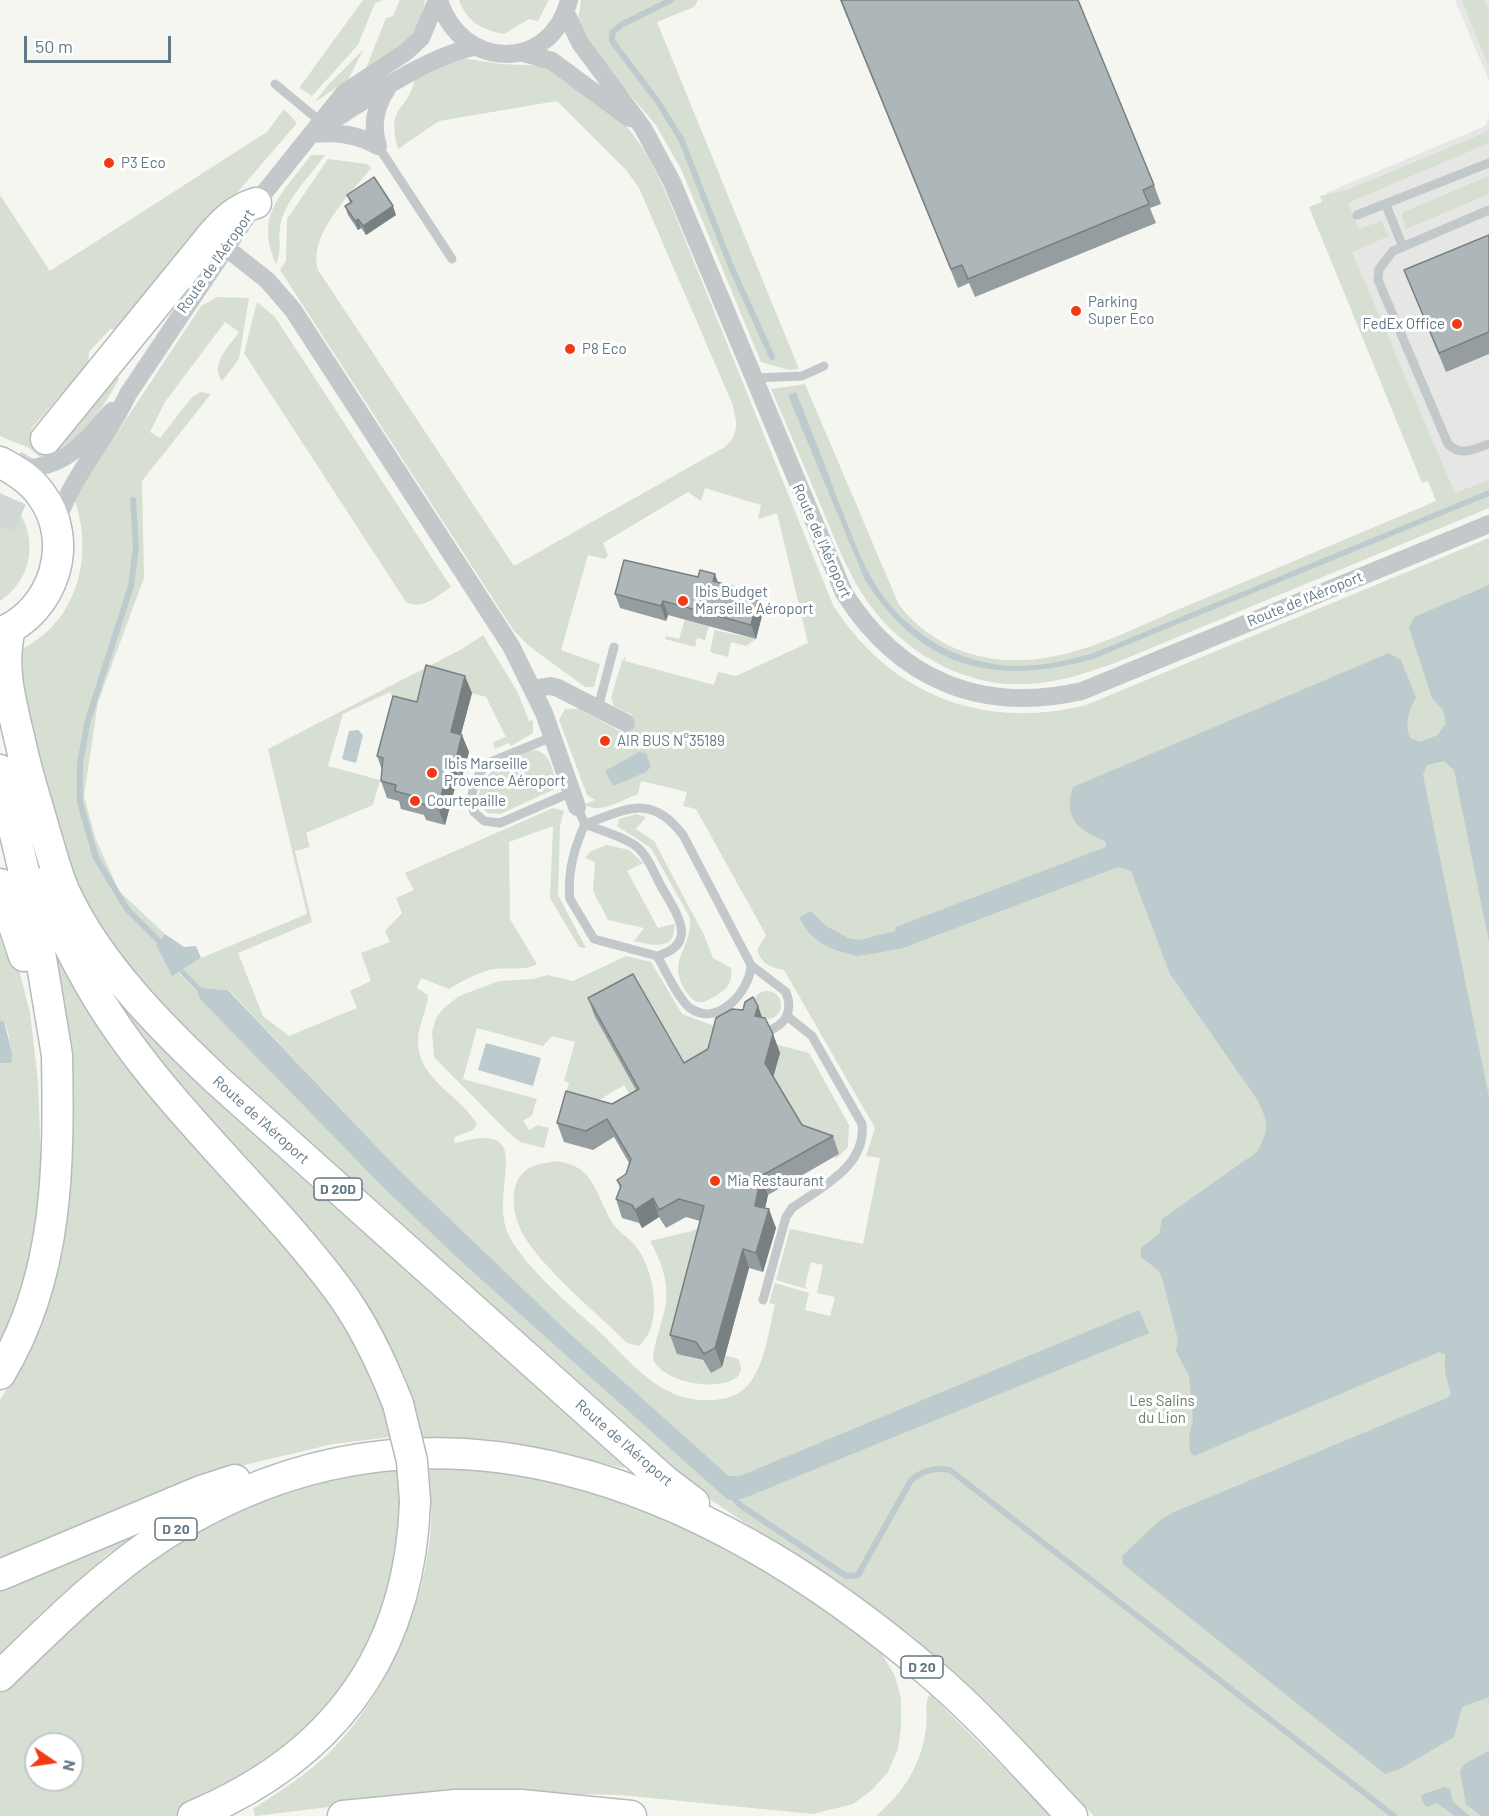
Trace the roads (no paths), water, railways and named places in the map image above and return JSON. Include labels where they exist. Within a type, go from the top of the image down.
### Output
[{"type":"main road","points":[[46,439],[228,217],[242,207],[256,203]]},
{"type":"main road","name":"Route de l'Aéroport","points":[[6,465],[41,494],[56,527],[57,563],[51,585],[39,604],[5,631],[4,663],[12,765],[66,897],[101,951],[147,1009],[216,1079],[665,1481],[749,1544]]},
{"type":"main road","points":[[0,1374],[16,1347],[33,1307],[45,1266],[55,1185],[57,1055],[12,765]]},
{"type":"main road","points":[[12,765],[57,924],[97,999],[176,1106],[337,1288],[381,1361],[398,1404],[412,1461],[415,1501],[412,1551],[406,1583],[394,1624],[378,1658],[352,1698],[319,1737],[277,1771],[231,1800],[193,1816]]},
{"type":"main road","points":[[0,884],[29,971],[42,1035],[56,1127]]},
{"type":"main road","name":"D 20","points":[[0,1676],[74,1605],[121,1565],[163,1535],[248,1492],[286,1478],[350,1461],[425,1453],[460,1453],[539,1462],[574,1470],[647,1494],[749,1544],[848,1609],[935,1677],[1072,1816]]},
{"type":"main road","points":[[0,1575],[201,1491],[279,1470],[350,1461]]},
{"type":"main road","points":[[343,1816],[456,1805],[521,1805],[603,1815]]},
{"type":"street","points":[[438,0],[444,17],[457,34],[474,47],[489,52],[520,52],[539,44],[555,31],[567,7]]},
{"type":"street","name":"Route de l'Aéroport","points":[[56,527],[63,504],[74,481],[116,420],[128,394],[256,203],[344,93],[406,52],[421,38],[438,0]]},
{"type":"street","name":"Route de l'Aéroport","points":[[567,7],[580,43],[643,128],[672,182],[829,563],[859,617],[880,641],[929,677],[980,694],[1012,699],[1036,699],[1099,686],[1489,524]]},
{"type":"street","name":"Route de l'Aéroport","points":[[316,128],[434,61],[456,51],[474,47]]},
{"type":"street","name":"Route de l'Aéroport","points":[[520,52],[552,61],[582,80],[643,128]]},
{"type":"street","points":[[378,146],[374,122],[376,109],[387,88]]},
{"type":"street","points":[[316,128],[367,140],[378,146]]},
{"type":"street","points":[[225,247],[267,280],[293,310],[511,646],[534,689],[574,800]]},
{"type":"street","name":"Route de l'Aéroport","points":[[6,465],[36,469],[57,462],[80,446],[128,394]]},
{"type":"street","points":[[534,689],[558,688],[626,723]]},
{"type":"lane","points":[[275,84],[316,128]]},
{"type":"lane","points":[[378,146],[452,259]]},
{"type":"lane","points":[[1358,215],[1489,164]]},
{"type":"lane","points":[[1386,204],[1403,247]]},
{"type":"lane","points":[[1489,210],[1403,247],[1385,258],[1379,269],[1378,280],[1448,444],[1460,452],[1468,452],[1489,444]]},
{"type":"lane","points":[[753,378],[802,376],[824,366]]},
{"type":"lane","points":[[598,708],[614,646]]},
{"type":"lane","points":[[552,737],[488,763],[481,769],[472,793],[474,812],[484,821],[500,823],[574,800],[585,824],[632,843],[645,855],[682,928],[679,943],[674,950],[657,956],[594,939],[570,899],[571,861],[585,824]]},
{"type":"lane","points":[[585,824],[637,806],[647,807],[673,822],[683,835],[751,965],[786,992],[789,1008],[787,1016],[782,1023],[768,1031]]},
{"type":"lane","points":[[657,956],[689,1007],[700,1012],[726,1015]]},
{"type":"lane","points":[[714,1012],[731,1004],[742,992],[750,974],[751,965]]},
{"type":"lane","points":[[763,1300],[786,1217],[792,1208],[848,1166],[859,1149],[863,1132],[862,1124],[812,1036],[787,1016]]},
{"type":"waterway","points":[[671,0],[621,25],[612,33],[612,41],[658,102],[681,139],[730,264],[772,357]]},
{"type":"waterway","points":[[133,500],[136,547],[131,586],[88,720],[80,763],[80,803],[96,858],[127,909],[163,945]]},
{"type":"waterway","points":[[731,1495],[740,1505],[846,1576],[858,1575],[911,1480],[929,1470],[950,1470],[1394,1816]]},
{"type":"tunnel","points":[[0,526],[14,494],[46,439]]},
{"type":"place","name":"P3 Eco","points":[[109,163]]},
{"type":"place","name":"Parking Super Eco","points":[[1076,311]]},
{"type":"place","name":"FedEx Office","points":[[1457,324]]},
{"type":"place","name":"P8 Eco","points":[[570,349]]},
{"type":"place","name":"Ibis Budget Marseille Aéroport","points":[[683,601]]},
{"type":"place","name":"AIR BUS N°35189","points":[[605,741]]},
{"type":"place","name":"Ibis Marseille Provence Aéroport","points":[[432,773]]},
{"type":"place","name":"Courtepaille","points":[[415,801]]},
{"type":"place","name":"Mia Restaurant","points":[[715,1181]]},
{"type":"park label","name":"Les Salins du Lion","points":[[1162,1410]]}]
